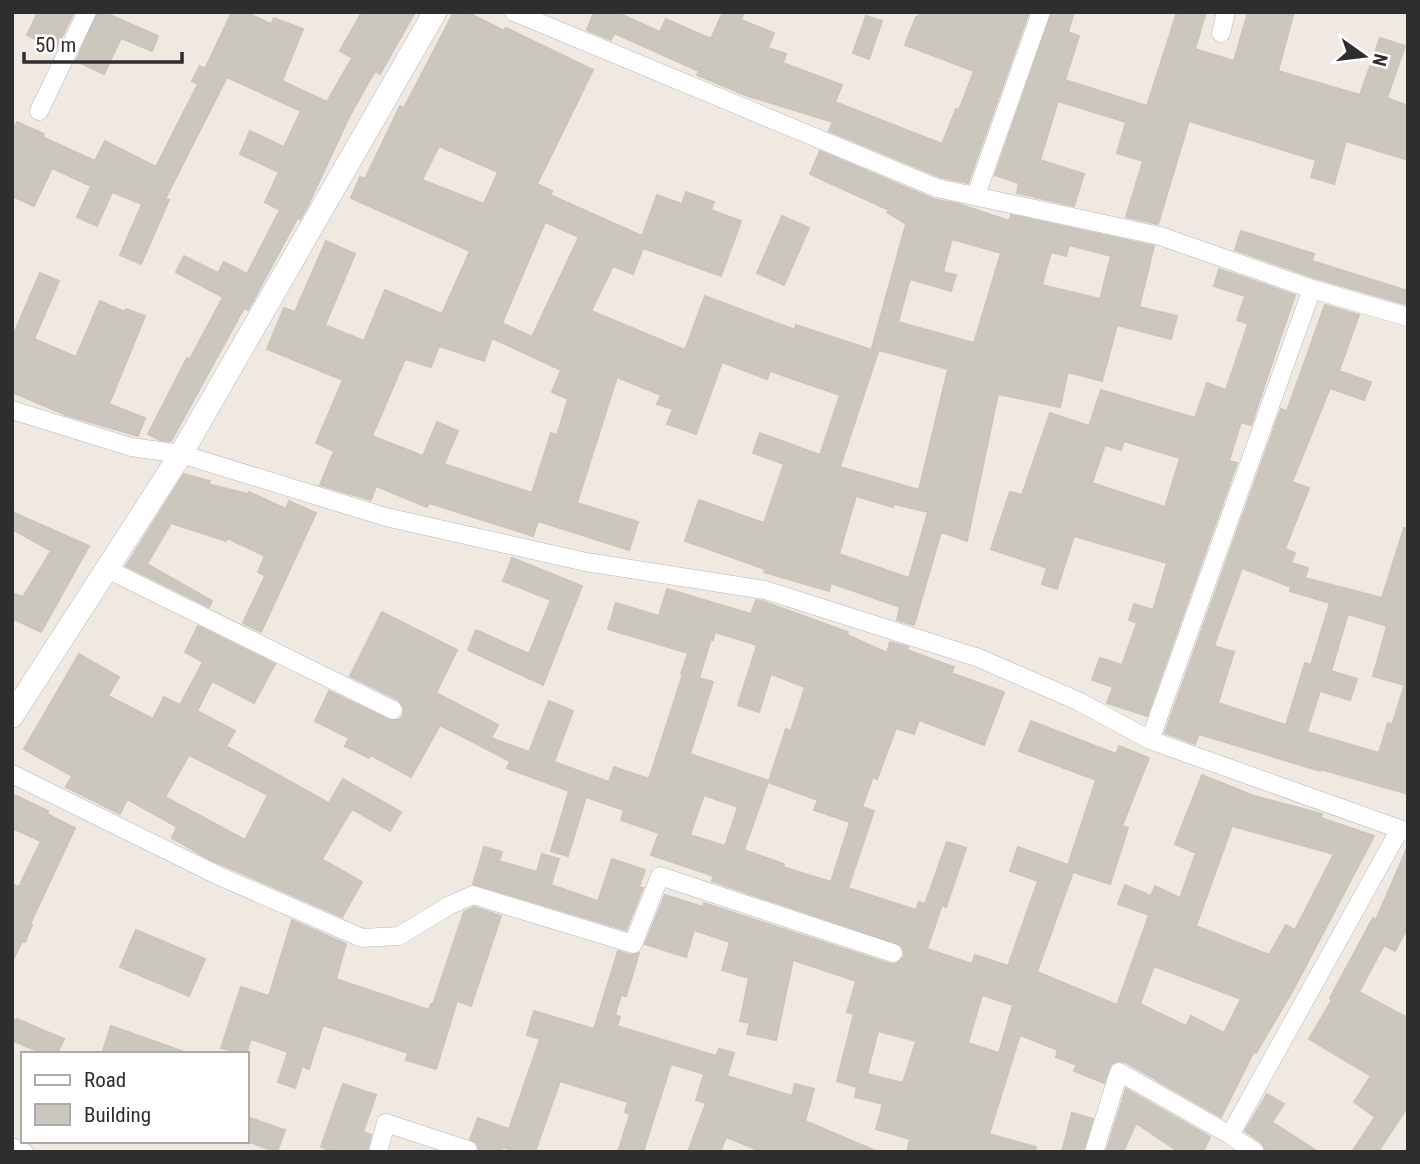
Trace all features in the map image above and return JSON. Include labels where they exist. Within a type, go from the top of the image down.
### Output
[{"type":"street","points":[[39,111],[87,12]]},
{"type":"street","points":[[12,716],[181,454],[435,12]]},
{"type":"street","points":[[514,12],[859,158],[937,188],[1160,236],[1312,289],[1408,317]]},
{"type":"street","points":[[976,195],[1041,12]]},
{"type":"street","points":[[1221,33],[1226,12]]},
{"type":"street","points":[[1150,740],[1312,289]]},
{"type":"street","points":[[12,411],[131,447],[181,454],[386,517],[586,562],[765,590],[979,658],[1078,701],[1150,740],[1404,830],[1230,1135]]},
{"type":"street","points":[[107,569],[393,710]]},
{"type":"street","points":[[12,774],[219,876],[362,937],[399,936],[450,905],[473,895],[634,944],[660,876],[893,953]]},
{"type":"street","points":[[1094,1152],[1119,1072],[1255,1152]]},
{"type":"street","points":[[378,1152],[386,1123],[468,1150]]},
{"type":"street","points":[[12,1147],[24,1152]]},
{"type":"building","points":[[38,12],[74,12],[56,49],[27,35]]},
{"type":"building","points":[[98,12],[158,36],[152,51],[121,38],[104,74],[76,61]]},
{"type":"building","points":[[232,12],[245,12],[271,24],[274,18],[303,29],[282,81],[327,102],[352,58],[340,51],[362,12],[415,12],[380,74],[375,71],[350,115],[308,205],[300,219],[298,217],[248,310],[244,308],[171,441],[160,440],[148,434],[187,358],[190,359],[223,297],[176,272],[184,256],[218,273],[224,262],[247,274],[280,210],[265,202],[279,172],[240,154],[250,131],[284,147],[301,111],[227,77],[165,199],[169,200],[141,264],[120,255],[142,204],[112,192],[97,226],[77,217],[91,186],[52,168],[34,206],[12,196],[12,132],[17,122],[44,134],[42,137],[95,161],[105,141],[156,167],[198,84],[192,81],[200,66],[205,69]]},
{"type":"building","points":[[454,12],[467,12],[504,31],[506,28],[593,70],[537,184],[552,191],[550,195],[642,236],[657,195],[682,204],[686,192],[714,202],[711,210],[741,221],[721,276],[643,248],[633,274],[613,266],[591,311],[685,350],[705,296],[795,330],[796,325],[878,352],[840,467],[919,490],[948,369],[872,348],[906,224],[887,212],[889,210],[810,174],[820,151],[933,199],[959,204],[1009,221],[1011,215],[1154,246],[1139,307],[1177,316],[1171,339],[1117,325],[1102,381],[1068,372],[1060,407],[998,394],[967,541],[941,532],[914,625],[897,620],[900,607],[831,583],[829,591],[764,572],[765,569],[685,541],[699,500],[764,523],[784,464],[753,453],[760,433],[820,455],[840,395],[770,371],[767,379],[722,362],[696,434],[667,424],[673,409],[657,404],[661,395],[617,377],[577,503],[638,522],[629,550],[538,521],[533,536],[429,503],[427,507],[376,486],[371,500],[320,485],[334,451],[316,443],[343,380],[267,349],[284,308],[295,312],[326,241],[355,254],[325,325],[364,341],[385,290],[442,314],[470,251],[351,198],[360,177],[365,179],[400,106],[404,108]],"holes":[[[439,146],[498,172],[484,204],[422,180]],[[545,222],[579,237],[532,337],[502,323]],[[952,239],[1001,253],[974,343],[898,322],[910,279],[951,291],[956,275],[943,272]],[[1069,245],[1111,256],[1100,299],[1042,285],[1051,252],[1066,256]],[[492,338],[561,370],[552,392],[568,399],[557,435],[551,433],[532,493],[444,464],[458,431],[437,422],[423,456],[372,436],[405,359],[431,367],[439,346],[484,361]],[[856,496],[893,507],[894,504],[928,512],[909,578],[839,554]]]},
{"type":"building","points":[[594,12],[616,12],[660,32],[666,19],[711,39],[723,12],[744,12],[741,20],[774,33],[768,48],[786,54],[783,63],[842,85],[835,102],[942,144],[974,71],[905,45],[916,17],[918,18],[920,12],[1029,12],[968,183],[940,177],[829,131],[833,122],[748,96],[697,75],[699,71],[614,33],[611,40],[587,30]]},
{"type":"building","points":[[1052,12],[1074,12],[1068,32],[1079,36],[1065,80],[1147,106],[1177,12],[1206,12],[1195,49],[1234,61],[1248,12],[1294,12],[1278,71],[1360,95],[1380,38],[1405,46],[1387,98],[1408,106],[1408,160],[1346,141],[1334,184],[1311,177],[1316,160],[1189,121],[1158,224],[1126,217],[1143,161],[1117,153],[1126,122],[1058,101],[1040,160],[1084,174],[1074,206],[1017,193],[1019,183],[995,175]]},
{"type":"building","points":[[866,16],[882,21],[869,59],[853,53]]},
{"type":"building","points":[[782,216],[809,228],[784,285],[757,273]]},
{"type":"building","points":[[1241,231],[1314,254],[1312,261],[1408,291],[1408,305],[1315,278],[1235,250]]},
{"type":"building","points":[[1219,269],[1295,295],[1251,425],[1241,422],[1229,461],[1237,463],[1147,716],[1107,703],[1113,687],[1092,680],[1100,658],[1122,665],[1137,623],[1129,620],[1134,604],[1153,610],[1167,563],[1074,536],[1057,589],[1042,584],[1047,568],[991,549],[1010,492],[1022,495],[1050,413],[1089,426],[1101,390],[1195,418],[1207,383],[1226,390],[1248,324],[1237,320],[1245,296],[1214,286]],"holes":[[[1124,441],[1180,458],[1165,507],[1092,483],[1105,445],[1121,450]]]},
{"type":"building","points":[[40,273],[59,281],[34,339],[76,357],[100,301],[125,312],[126,309],[145,316],[109,404],[145,418],[138,436],[66,415],[12,392],[12,338]]},
{"type":"building","points":[[1325,305],[1359,315],[1339,371],[1371,382],[1364,400],[1330,388],[1292,482],[1309,488],[1285,549],[1295,553],[1291,563],[1308,568],[1305,578],[1382,598],[1404,528],[1408,528],[1408,686],[1373,676],[1387,626],[1348,614],[1331,671],[1357,679],[1350,700],[1320,691],[1307,732],[1379,753],[1388,723],[1392,725],[1404,687],[1408,688],[1408,794],[1320,771],[1199,734],[1195,744],[1165,733],[1281,409],[1287,411]],"holes":[[[1242,568],[1291,587],[1290,591],[1330,603],[1311,665],[1305,663],[1286,725],[1218,703],[1234,652],[1214,646]]]},
{"type":"building","points":[[184,474],[210,481],[208,484],[248,494],[249,492],[286,509],[289,501],[316,513],[261,632],[243,623],[265,576],[258,572],[265,556],[227,538],[226,541],[171,523],[147,564],[212,601],[209,607],[126,566]]},
{"type":"building","points":[[12,512],[89,546],[41,632],[12,618],[12,593],[23,597],[51,551],[12,529]]},
{"type":"building","points":[[512,558],[582,586],[543,685],[468,650],[476,630],[529,654],[551,600],[503,581]]},
{"type":"building","points":[[667,589],[751,614],[756,600],[762,601],[848,632],[847,635],[887,653],[890,642],[908,647],[907,650],[954,667],[951,673],[1004,692],[984,745],[919,720],[914,734],[896,728],[877,779],[873,777],[862,807],[874,811],[848,888],[916,910],[919,902],[925,904],[947,842],[966,848],[946,907],[942,905],[927,949],[972,964],[975,955],[1008,966],[1038,881],[1010,871],[1018,847],[1068,865],[1096,780],[1019,751],[1031,721],[1116,754],[1119,746],[1149,758],[1122,826],[1128,828],[1110,884],[1073,872],[1037,972],[1117,1005],[1149,915],[1118,904],[1125,885],[1151,896],[1155,886],[1180,898],[1196,853],[1175,844],[1202,775],[1254,796],[1322,814],[1321,818],[1374,836],[1293,990],[1256,1053],[1254,1051],[1221,1117],[1125,1062],[1117,1061],[1111,1064],[1104,1083],[1074,1071],[1077,1065],[1056,1057],[1058,1050],[1020,1035],[989,1134],[1036,1147],[1035,1152],[907,1152],[910,1139],[876,1129],[883,1104],[855,1097],[857,1087],[837,1081],[854,1014],[847,1012],[856,981],[793,960],[776,1040],[747,1034],[750,1023],[740,1021],[749,978],[722,970],[730,942],[694,930],[686,957],[645,944],[665,895],[703,907],[704,903],[890,964],[896,964],[904,957],[901,945],[712,881],[714,876],[651,855],[659,833],[621,820],[624,810],[586,797],[568,856],[551,851],[569,791],[507,768],[510,761],[440,725],[411,777],[371,755],[369,758],[345,746],[349,738],[315,721],[329,691],[389,720],[399,720],[403,716],[404,709],[399,700],[350,676],[382,612],[457,650],[436,693],[498,725],[491,738],[529,752],[549,701],[573,711],[554,762],[609,782],[614,767],[649,779],[688,653],[608,629],[616,603],[659,616]],"holes":[[[715,632],[757,645],[738,705],[759,712],[771,674],[805,687],[791,731],[786,729],[769,781],[690,754],[713,682],[699,678],[711,639],[713,640]],[[768,782],[818,800],[814,810],[850,822],[831,882],[783,867],[784,864],[744,850]],[[704,795],[738,807],[725,846],[690,835]],[[1232,826],[1334,854],[1295,930],[1286,925],[1269,955],[1196,926]],[[1154,966],[1241,999],[1224,1033],[1191,1016],[1186,1026],[1140,1004]],[[982,995],[1013,1005],[999,1053],[968,1043]],[[878,1031],[916,1041],[903,1083],[867,1074]]]},
{"type":"building","points":[[198,626],[275,664],[254,703],[212,681],[197,711],[235,731],[226,746],[329,803],[343,779],[401,812],[390,831],[352,809],[322,859],[362,882],[342,917],[209,859],[172,838],[177,827],[127,799],[120,814],[66,787],[72,776],[24,749],[79,654],[119,677],[108,696],[153,719],[164,697],[180,705],[203,662],[185,652]],"holes":[[[189,755],[268,795],[245,840],[165,797]]]},
{"type":"building","points":[[12,794],[48,811],[47,814],[75,828],[30,924],[32,925],[25,942],[22,941],[12,962],[12,884],[19,887],[41,841],[12,828]]},
{"type":"building","points":[[1408,846],[1408,927],[1395,951],[1384,945],[1359,992],[1408,1018],[1408,1106],[1378,1152],[1352,1152],[1375,1117],[1354,1102],[1371,1076],[1309,1039],[1373,918],[1376,920]]},
{"type":"building","points":[[484,847],[502,852],[499,861],[537,872],[542,854],[559,859],[551,885],[598,901],[612,859],[645,870],[639,887],[643,888],[626,930],[473,884]]},
{"type":"building","points":[[474,907],[501,916],[471,1006],[457,1001],[436,1069],[406,1060],[408,1053],[323,1025],[309,1069],[302,1066],[295,1088],[278,1082],[288,1052],[251,1039],[247,1052],[221,1048],[241,987],[269,996],[292,920],[346,944],[336,979],[429,1010],[464,912]]},
{"type":"building","points":[[136,930],[205,959],[189,996],[120,967]]},
{"type":"building","points":[[618,951],[630,955],[639,953],[626,996],[621,995],[615,1015],[620,1017],[617,1026],[716,1056],[719,1049],[734,1053],[727,1076],[792,1096],[795,1084],[814,1089],[805,1121],[878,1152],[763,1152],[726,1137],[720,1152],[688,1152],[706,1103],[696,1100],[704,1074],[671,1064],[643,1152],[618,1152],[630,1114],[625,1112],[628,1102],[560,1081],[535,1152],[516,1152],[503,1147],[501,1152],[479,1152],[477,1143],[470,1139],[478,1118],[509,1129],[540,1039],[527,1035],[534,1011],[594,1029]]},
{"type":"building","points":[[12,1019],[64,1039],[58,1052],[39,1052],[12,1040]]},
{"type":"building","points":[[111,1026],[182,1051],[182,1052],[103,1052]]},
{"type":"building","points":[[343,1084],[376,1095],[363,1132],[371,1135],[367,1152],[334,1152],[321,1147]]},
{"type":"building","points":[[1126,1089],[1210,1137],[1203,1152],[1179,1152],[1136,1123],[1123,1152],[1106,1152]]},
{"type":"building","points":[[1267,1094],[1284,1104],[1272,1122],[1318,1152],[1266,1152],[1262,1143],[1245,1131]]},
{"type":"building","points":[[1072,1113],[1093,1119],[1083,1152],[1062,1152]]},
{"type":"building","points":[[248,1117],[285,1130],[277,1152],[248,1141]]}]
